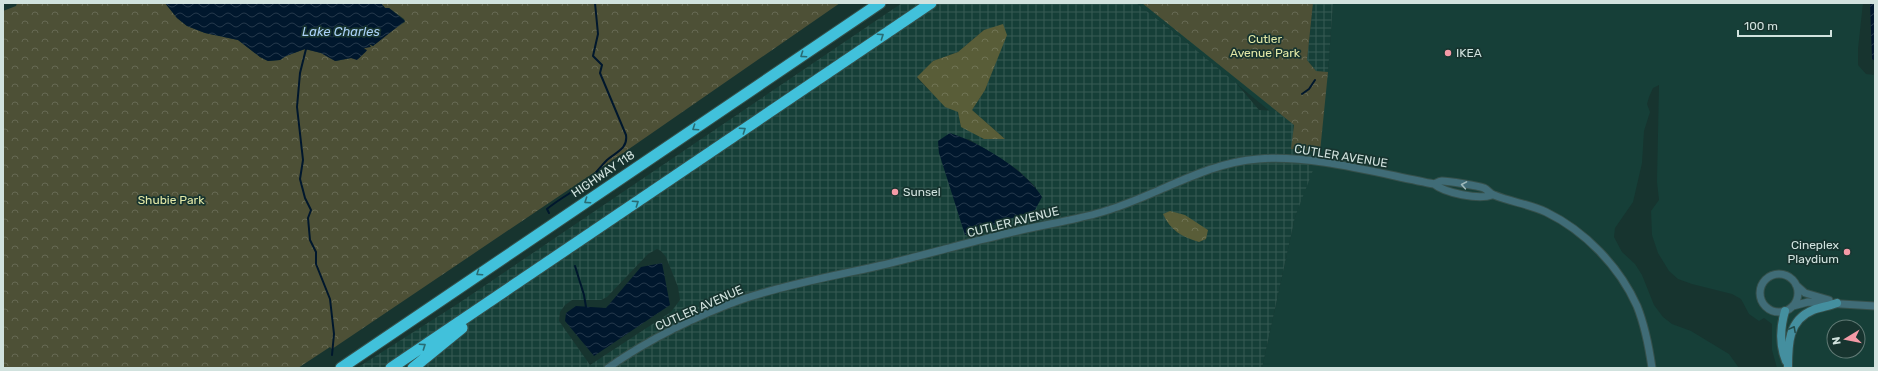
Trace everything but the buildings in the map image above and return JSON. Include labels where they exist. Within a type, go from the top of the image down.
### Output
[{"type":"highway","name":"HIGHWAY 118","points":[[340,368],[880,3]]},
{"type":"highway","points":[[391,368],[931,3]]},
{"type":"highway","points":[[413,368],[498,300],[524,283],[603,225]]},
{"type":"main road","points":[[1789,368],[1788,347],[1793,328],[1807,313],[1837,303]]},
{"type":"main road","points":[[1785,311],[1781,326],[1780,339],[1782,353],[1789,368]]},
{"type":"street","name":"CUTLER AVENUE","points":[[608,368],[651,341],[698,318],[744,299],[923,256],[1009,233],[1102,212],[1211,169],[1240,161],[1259,158],[1285,158],[1312,162],[1434,184],[1440,189],[1484,198],[1492,195],[1525,203],[1558,218],[1601,252],[1629,290],[1646,333],[1652,368]]},
{"type":"street","points":[[1837,303],[1805,293],[1787,276],[1777,275],[1768,278],[1762,287],[1761,299],[1764,304],[1774,311],[1785,311],[1793,306],[1808,302],[1875,306]]},
{"type":"street","points":[[1793,306],[1798,298],[1796,285]]},
{"type":"shaded area","points":[[902,3],[1136,3],[1236,83],[1259,110],[1276,111],[1294,125],[1292,149],[1320,152],[1295,217],[1262,368],[357,368],[459,303]],"holes":[[[984,30],[995,63],[985,90],[972,110],[1005,139],[961,127],[958,112],[932,93],[917,78],[933,61],[958,52]],[[969,139],[1017,169],[1036,187],[1035,210],[1018,217],[939,154],[938,141]],[[657,249],[666,257],[678,287],[680,300],[671,312],[590,365],[559,321],[560,312],[565,305],[572,300],[601,300],[607,297],[648,254]]]},
{"type":"shaded area","points":[[1136,3],[1313,3],[1307,60],[1328,72],[1333,3],[1863,3],[1858,49],[1858,65],[1866,74],[1875,75],[1875,368],[1777,368],[1772,350],[1772,324],[1764,318],[1759,321],[1749,314],[1741,299],[1732,294],[1678,279],[1669,271],[1658,253],[1652,235],[1651,211],[1659,200],[1657,182],[1659,85],[1653,88],[1647,104],[1650,112],[1644,131],[1642,163],[1633,202],[1615,228],[1614,237],[1622,252],[1635,264],[1642,275],[1654,305],[1663,317],[1672,324],[1691,331],[1729,354],[1739,368],[1262,368],[1295,217],[1319,152],[1174,32]]},
{"type":"shaded area","points":[[1313,3],[1333,3],[1328,72],[1316,71],[1307,60]]},
{"type":"green space","name":"Shubie Park","points":[[17,3],[165,3],[177,18],[187,26],[205,33],[238,40],[260,57],[268,61],[280,60],[286,56],[305,49],[321,53],[336,61],[351,58],[358,59],[365,52],[366,49],[363,49],[370,46],[368,44],[373,46],[392,30],[405,22],[404,19],[389,8],[385,8],[381,3],[840,3],[626,151],[332,349],[330,347],[298,368],[3,368],[3,11],[16,6]]},
{"type":"green space","name":"Cutler Avenue Park","points":[[1142,3],[1313,3],[1307,60],[1316,71],[1328,72],[1320,152],[1291,149],[1294,125]]},
{"type":"green space","points":[[1003,24],[1007,35],[985,90],[972,110],[1005,139],[984,139],[961,127],[958,112],[945,107],[917,77],[933,61],[958,52],[984,30]]},
{"type":"green space","points":[[1170,211],[1185,215],[1208,230],[1206,239],[1199,242],[1187,238],[1173,229],[1163,214]]},
{"type":"water","name":"Lake Charles","points":[[165,3],[381,3],[385,8],[389,8],[405,21],[373,46],[369,44],[371,47],[365,48],[364,49],[367,50],[357,60],[351,58],[335,61],[321,53],[305,49],[286,56],[280,60],[268,61],[260,57],[238,40],[205,33],[187,26],[177,18]]},
{"type":"water","points":[[1870,3],[1875,3],[1875,61],[1872,59]]},
{"type":"water","points":[[950,133],[962,137],[988,150],[1014,167],[1035,187],[1042,197],[1035,210],[965,235],[939,153],[938,141]]},
{"type":"water","points":[[662,263],[670,305],[594,356],[565,321],[566,313],[576,306],[606,308],[641,267]]},
{"type":"waterway","points":[[549,213],[547,209],[590,179],[607,160],[623,147],[626,140],[626,135],[600,73],[602,65],[593,56],[598,34],[595,3]]},
{"type":"waterway","points":[[306,49],[300,73],[297,107],[303,160],[300,179],[305,198],[311,210],[308,218],[310,240],[316,252],[316,264],[330,299],[334,334],[332,355]]},
{"type":"waterway","points":[[1302,94],[1309,89],[1315,80]]},
{"type":"waterway","points":[[575,266],[586,307]]},
{"type":"place","name":"IKEA","points":[[1448,53]]},
{"type":"place","name":"Sunsel","points":[[895,192]]},
{"type":"place","name":"Cineplex Playdium","points":[[1847,252]]}]
